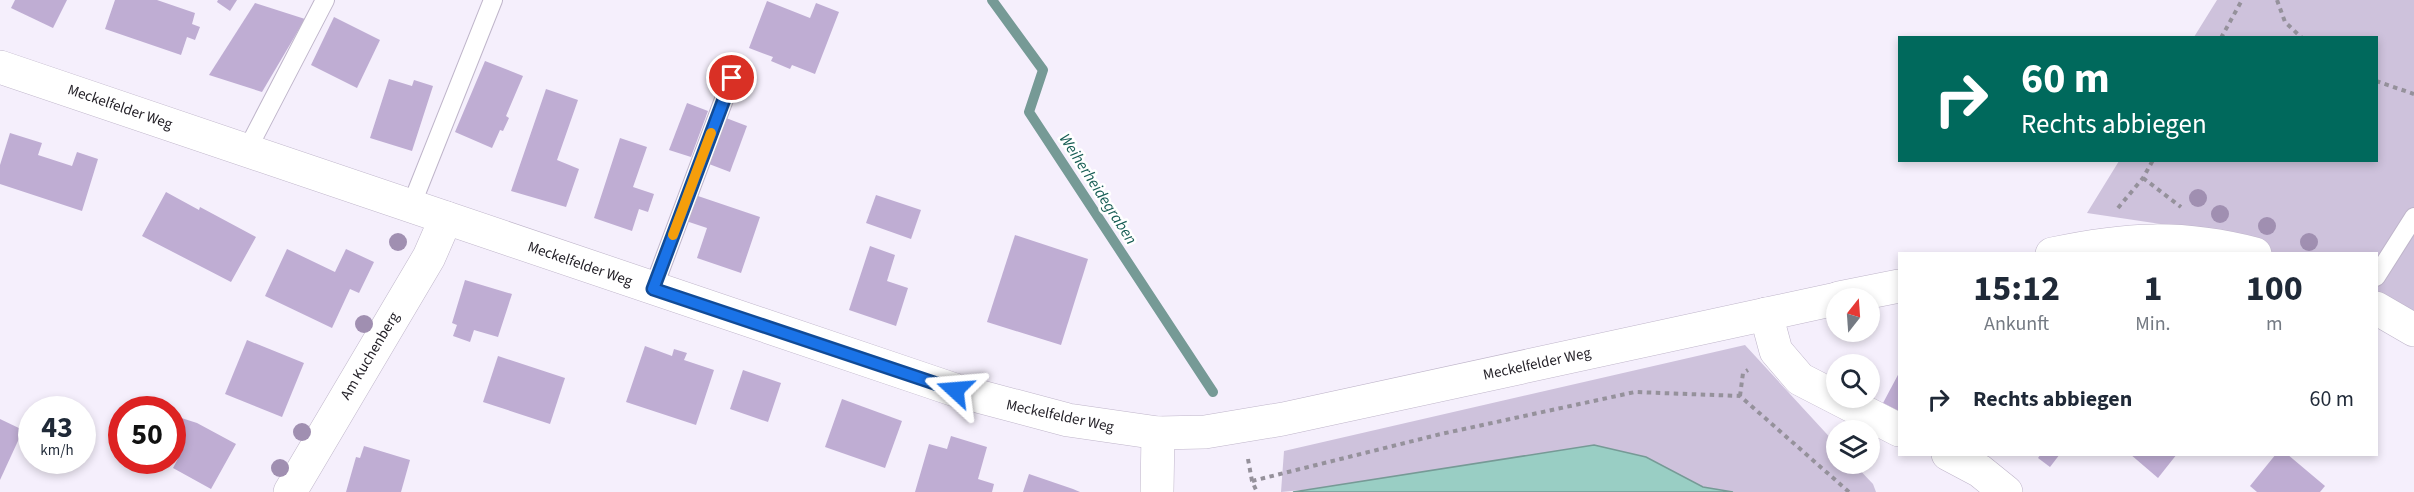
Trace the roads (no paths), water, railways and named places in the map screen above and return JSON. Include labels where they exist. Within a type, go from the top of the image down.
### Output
[{"type":"main road","name":"Meckelfelder Weg","points":[[0,67],[653,289],[989,400],[1068,420],[1158,433],[1205,432],[1283,419],[1826,301]]},
{"type":"main road","name":"Am Kuchenberg","points":[[290,492],[429,256],[446,218]]},
{"type":"main road","points":[[2062,252],[2155,239],[2190,241],[2245,252]]},
{"type":"main road","name":"Meckelfelder Weg","points":[[1880,290],[1898,286]]},
{"type":"main road","points":[[2378,309],[2414,330]]},
{"type":"main road","points":[[1766,314],[1776,351],[1800,380],[1898,429]]},
{"type":"main road","points":[[1157,492],[1158,433]]},
{"type":"main road","points":[[1952,456],[1980,471],[2006,492]]},
{"type":"lane","points":[[247,150],[325,0]]},
{"type":"lane","points":[[411,206],[493,0]]},
{"type":"lane","points":[[653,289],[732,78]]},
{"type":"lane","points":[[2378,274],[2414,217]]},
{"type":"waterway","name":"Weiherheidegraben","points":[[992,0],[1043,70],[1029,112],[1213,392]]}]
